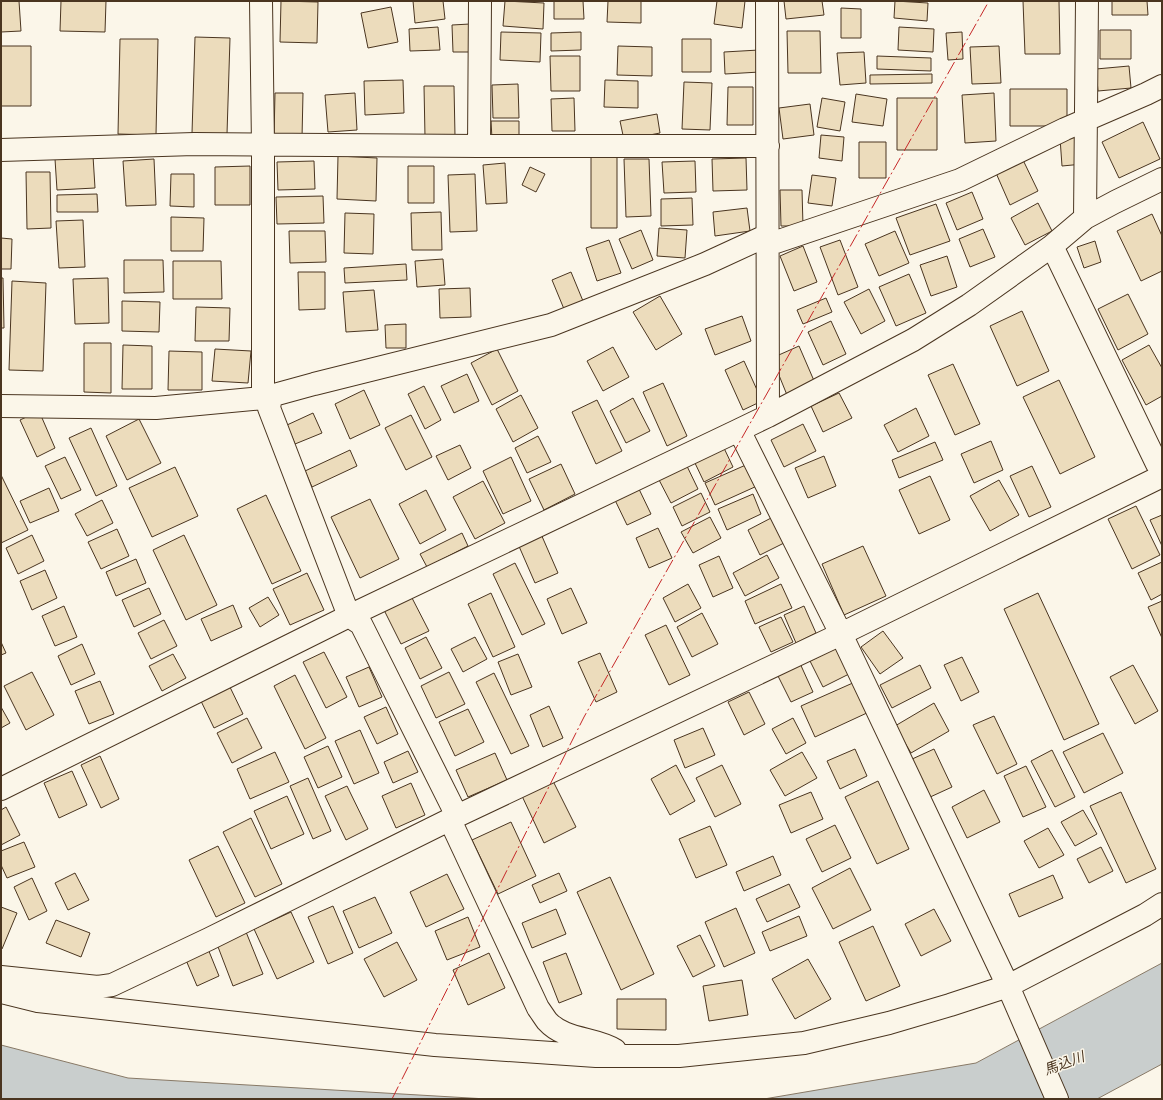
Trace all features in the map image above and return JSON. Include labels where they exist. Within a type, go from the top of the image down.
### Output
[{"type":"street","points":[[261,1],[267,397],[269,408],[349,616],[361,624],[453,818],[538,1008],[547,1021],[569,1036],[607,1045],[626,1056]]},
{"type":"street","points":[[479,146],[480,1]]},
{"type":"street","points":[[767,1],[768,416]]},
{"type":"street","points":[[1085,218],[1087,1]]},
{"type":"street","points":[[1,406],[156,408],[267,397],[329,380],[551,325],[767,240],[960,180],[1058,133],[1162,86]]},
{"type":"street","points":[[1,150],[194,144],[263,146],[768,146]]},
{"type":"street","points":[[1,789],[349,616],[768,416],[913,340],[969,305],[1052,246],[1085,218],[1162,179]]},
{"type":"street","points":[[1052,246],[1157,464],[1162,468]]},
{"type":"street","points":[[739,430],[841,634],[1010,989],[1057,1099]]},
{"type":"street","points":[[1,977],[98,987],[112,985],[209,940],[453,818],[841,634],[1162,476]]},
{"type":"street","points":[[1,992],[38,1001],[435,1046],[519,1052],[626,1056],[679,1056],[804,1043],[889,1023],[1010,989],[1145,915],[1162,904]]},
{"type":"water","name":"馬込川","points":[[1162,963],[1162,1064],[1097,1099],[764,1099],[976,1063]]},
{"type":"water","points":[[1,1045],[128,1078],[487,1099],[1,1099]]},
{"type":"building","points":[[1,1],[19,1],[21,31],[1,32]]},
{"type":"building","points":[[61,1],[106,1],[105,32],[60,31]]},
{"type":"building","points":[[281,1],[318,2],[317,43],[280,42]]},
{"type":"building","points":[[413,1],[443,1],[445,19],[415,23]]},
{"type":"building","points":[[505,1],[544,3],[543,29],[503,26]]},
{"type":"building","points":[[554,1],[583,1],[584,19],[554,19]]},
{"type":"building","points":[[608,1],[641,1],[641,23],[607,22]]},
{"type":"building","points":[[717,1],[745,1],[742,28],[714,24]]},
{"type":"building","points":[[784,1],[822,1],[824,15],[786,19]]},
{"type":"building","points":[[895,1],[928,3],[927,21],[894,18]]},
{"type":"building","points":[[1023,1],[1059,1],[1060,54],[1025,54]]},
{"type":"building","points":[[1112,1],[1147,1],[1148,15],[1112,15]]},
{"type":"building","points":[[391,7],[398,42],[368,48],[361,13]]},
{"type":"building","points":[[841,8],[861,9],[861,38],[841,38]]},
{"type":"building","points":[[470,24],[471,52],[453,52],[452,25]]},
{"type":"building","points":[[438,27],[440,50],[410,51],[409,29]]},
{"type":"building","points":[[899,27],[934,29],[933,52],[898,50]]},
{"type":"building","points":[[1100,30],[1131,30],[1131,59],[1100,59]]},
{"type":"building","points":[[787,31],[820,31],[821,73],[788,73]]},
{"type":"building","points":[[501,32],[541,33],[540,62],[500,60]]},
{"type":"building","points":[[581,32],[581,50],[551,51],[551,33]]},
{"type":"building","points":[[962,32],[963,59],[948,60],[946,33]]},
{"type":"building","points":[[195,37],[230,38],[227,134],[192,133]]},
{"type":"building","points":[[120,39],[158,39],[156,135],[118,134]]},
{"type":"building","points":[[682,39],[711,39],[711,72],[682,72]]},
{"type":"building","points":[[1,46],[31,46],[31,106],[1,106]]},
{"type":"building","points":[[618,46],[652,47],[652,76],[617,75]]},
{"type":"building","points":[[999,46],[1001,83],[972,84],[970,47]]},
{"type":"building","points":[[759,50],[760,72],[725,74],[724,52]]},
{"type":"building","points":[[864,52],[866,83],[840,85],[837,53]]},
{"type":"building","points":[[550,56],[580,56],[580,91],[551,91]]},
{"type":"building","points":[[877,56],[931,58],[931,71],[877,69]]},
{"type":"building","points":[[1129,66],[1131,88],[1098,91],[1096,69]]},
{"type":"building","points":[[932,74],[932,83],[870,84],[870,75]]},
{"type":"building","points":[[403,80],[404,113],[365,115],[364,81]]},
{"type":"building","points":[[605,80],[638,81],[638,108],[604,107]]},
{"type":"building","points":[[684,82],[712,83],[710,130],[682,129]]},
{"type":"building","points":[[518,84],[519,118],[493,118],[492,85]]},
{"type":"building","points":[[424,86],[454,86],[455,136],[425,137]]},
{"type":"building","points":[[728,87],[753,87],[753,125],[727,125]]},
{"type":"building","points":[[1010,89],[1067,89],[1067,126],[1010,126]]},
{"type":"building","points":[[275,93],[303,93],[302,138],[274,137]]},
{"type":"building","points":[[355,93],[357,130],[328,132],[325,95]]},
{"type":"building","points":[[994,93],[996,141],[965,143],[962,95]]},
{"type":"building","points":[[856,94],[887,99],[883,126],[852,122]]},
{"type":"building","points":[[574,98],[575,131],[552,131],[551,99]]},
{"type":"building","points":[[822,98],[845,102],[840,131],[817,127]]},
{"type":"building","points":[[897,98],[937,98],[937,150],[897,150]]},
{"type":"building","points":[[810,104],[814,135],[783,139],[779,108]]},
{"type":"building","points":[[657,114],[660,133],[624,140],[620,121]]},
{"type":"building","points":[[491,121],[519,121],[519,138],[492,139]]},
{"type":"building","points":[[1143,122],[1160,159],[1119,178],[1102,142]]},
{"type":"building","points":[[821,135],[844,137],[842,161],[819,158]]},
{"type":"building","points":[[1080,137],[1083,164],[1062,166],[1060,138]]},
{"type":"building","points":[[859,142],[886,142],[886,178],[859,178]]},
{"type":"building","points":[[93,156],[95,188],[57,190],[55,159]]},
{"type":"building","points":[[338,156],[377,158],[376,201],[337,199]]},
{"type":"building","points":[[591,157],[617,157],[617,228],[591,228]]},
{"type":"building","points":[[746,158],[747,190],[713,191],[712,159]]},
{"type":"building","points":[[154,159],[156,205],[126,206],[123,161]]},
{"type":"building","points":[[624,159],[649,159],[651,216],[626,217]]},
{"type":"building","points":[[1023,160],[1038,191],[1010,205],[996,173]]},
{"type":"building","points":[[314,161],[315,189],[278,190],[277,162]]},
{"type":"building","points":[[695,161],[696,192],[664,193],[662,162]]},
{"type":"building","points":[[505,163],[507,203],[486,204],[483,165]]},
{"type":"building","points":[[250,166],[250,205],[215,205],[215,167]]},
{"type":"building","points":[[408,166],[434,166],[434,203],[408,203]]},
{"type":"building","points":[[530,167],[545,174],[536,192],[522,185]]},
{"type":"building","points":[[26,172],[50,172],[51,228],[27,229]]},
{"type":"building","points":[[171,174],[194,174],[194,207],[170,206]]},
{"type":"building","points":[[475,174],[477,231],[450,232],[448,175]]},
{"type":"building","points":[[812,175],[836,178],[832,206],[808,203]]},
{"type":"building","points":[[780,190],[802,190],[803,226],[781,226]]},
{"type":"building","points":[[972,192],[983,219],[957,230],[946,203]]},
{"type":"building","points":[[97,194],[98,212],[57,212],[57,195]]},
{"type":"building","points":[[323,196],[324,223],[277,224],[276,197]]},
{"type":"building","points":[[692,198],[693,225],[661,226],[661,199]]},
{"type":"building","points":[[1038,203],[1052,231],[1025,245],[1011,218]]},
{"type":"building","points":[[936,204],[950,241],[910,255],[896,218]]},
{"type":"building","points":[[747,208],[750,231],[715,236],[713,212]]},
{"type":"building","points":[[441,212],[442,250],[412,250],[411,213]]},
{"type":"building","points":[[345,213],[374,214],[373,254],[344,253]]},
{"type":"building","points":[[1152,214],[1162,236],[1162,271],[1141,281],[1117,231]]},
{"type":"building","points":[[171,217],[204,218],[203,251],[171,251]]},
{"type":"building","points":[[83,220],[85,267],[59,268],[56,221]]},
{"type":"building","points":[[659,228],[687,230],[685,258],[657,256]]},
{"type":"building","points":[[983,229],[995,257],[970,267],[959,239]]},
{"type":"building","points":[[641,230],[653,260],[632,269],[619,239]]},
{"type":"building","points":[[289,231],[325,231],[326,262],[290,263]]},
{"type":"building","points":[[895,231],[909,263],[879,276],[865,244]]},
{"type":"building","points":[[1,238],[12,239],[11,269],[1,269]]},
{"type":"building","points":[[609,240],[621,273],[597,281],[586,248]]},
{"type":"building","points":[[840,240],[858,287],[838,295],[820,247]]},
{"type":"building","points":[[1095,241],[1101,262],[1084,268],[1077,247]]},
{"type":"building","points":[[803,246],[817,282],[794,291],[780,256]]},
{"type":"building","points":[[947,256],[957,287],[931,296],[920,265]]},
{"type":"building","points":[[443,259],[445,285],[417,287],[415,261]]},
{"type":"building","points":[[124,260],[163,260],[164,292],[124,293]]},
{"type":"building","points":[[173,261],[221,261],[222,299],[173,299]]},
{"type":"building","points":[[406,264],[407,280],[345,283],[344,268]]},
{"type":"building","points":[[298,272],[325,272],[325,309],[299,310]]},
{"type":"building","points":[[571,272],[583,301],[564,309],[552,280]]},
{"type":"building","points":[[909,274],[926,313],[896,326],[879,287]]},
{"type":"building","points":[[1,278],[3,278],[4,328],[1,328]]},
{"type":"building","points":[[108,278],[109,323],[75,324],[73,279]]},
{"type":"building","points":[[12,281],[46,283],[43,371],[9,370]]},
{"type":"building","points":[[470,288],[471,317],[440,318],[439,289]]},
{"type":"building","points":[[869,289],[885,321],[861,334],[844,302]]},
{"type":"building","points":[[374,290],[378,330],[346,332],[343,292]]},
{"type":"building","points":[[1128,294],[1148,334],[1118,350],[1098,309]]},
{"type":"building","points":[[660,296],[682,334],[656,350],[633,312]]},
{"type":"building","points":[[826,298],[832,312],[803,324],[797,310]]},
{"type":"building","points":[[122,301],[160,302],[159,332],[122,331]]},
{"type":"building","points":[[196,307],[230,308],[229,341],[195,341]]},
{"type":"building","points":[[1022,311],[1049,371],[1017,386],[990,326]]},
{"type":"building","points":[[742,316],[751,341],[715,355],[705,329]]},
{"type":"building","points":[[831,321],[846,354],[823,365],[808,332]]},
{"type":"building","points":[[406,324],[406,348],[386,348],[385,325]]},
{"type":"building","points":[[84,343],[111,343],[111,393],[84,392]]},
{"type":"building","points":[[123,345],[152,346],[152,389],[122,389]]},
{"type":"building","points":[[1149,345],[1162,368],[1162,396],[1146,405],[1122,360]]},
{"type":"building","points":[[799,346],[815,383],[787,395],[772,358]]},
{"type":"building","points":[[613,347],[629,377],[603,391],[587,361]]},
{"type":"building","points":[[215,349],[251,351],[248,383],[212,381]]},
{"type":"building","points":[[497,349],[518,391],[492,405],[471,363]]},
{"type":"building","points":[[169,351],[202,352],[202,390],[168,390]]},
{"type":"building","points":[[744,361],[762,401],[743,410],[725,370]]},
{"type":"building","points":[[953,364],[980,424],[955,435],[928,375]]},
{"type":"building","points":[[467,374],[479,401],[454,413],[441,386]]},
{"type":"building","points":[[1059,380],[1095,457],[1060,474],[1023,397]]},
{"type":"building","points":[[663,383],[687,436],[667,446],[643,392]]},
{"type":"building","points":[[424,386],[441,420],[425,429],[408,394]]},
{"type":"building","points":[[364,390],[380,425],[350,439],[335,404]]},
{"type":"building","points":[[839,393],[852,418],[823,432],[811,406]]},
{"type":"building","points":[[521,395],[538,428],[513,442],[496,409]]},
{"type":"building","points":[[633,398],[650,431],[626,443],[610,411]]},
{"type":"building","points":[[597,400],[622,451],[596,464],[572,412]]},
{"type":"building","points":[[916,408],[929,436],[898,452],[884,425]]},
{"type":"building","points":[[39,411],[55,448],[37,457],[20,420]]},
{"type":"building","points":[[313,413],[322,433],[295,444],[287,425]]},
{"type":"building","points":[[411,415],[432,457],[406,470],[385,428]]},
{"type":"building","points":[[139,419],[161,463],[127,480],[106,436]]},
{"type":"building","points":[[803,424],[816,451],[784,467],[771,440]]},
{"type":"building","points":[[91,428],[117,486],[96,496],[69,438]]},
{"type":"building","points":[[538,436],[551,462],[527,473],[515,448]]},
{"type":"building","points":[[991,441],[1003,470],[974,483],[961,454]]},
{"type":"building","points":[[935,442],[943,460],[899,478],[892,460]]},
{"type":"building","points":[[460,445],[471,468],[448,480],[436,456]]},
{"type":"building","points":[[723,446],[733,467],[704,482],[694,461]]},
{"type":"building","points":[[350,450],[357,466],[312,487],[305,471]]},
{"type":"building","points":[[824,456],[836,486],[808,498],[795,468]]},
{"type":"building","points":[[65,457],[81,490],[61,499],[45,466]]},
{"type":"building","points":[[511,457],[531,501],[503,514],[483,471]]},
{"type":"building","points":[[685,462],[698,489],[671,503],[657,476]]},
{"type":"building","points":[[561,464],[575,494],[544,510],[529,479]]},
{"type":"building","points":[[748,464],[757,486],[715,505],[705,483]]},
{"type":"building","points":[[1032,466],[1051,507],[1029,517],[1010,476]]},
{"type":"building","points":[[175,467],[198,516],[152,537],[129,488]]},
{"type":"building","points":[[1,475],[28,530],[1,543]]},
{"type":"building","points":[[930,476],[950,520],[919,534],[899,490]]},
{"type":"building","points":[[999,480],[1019,515],[990,531],[970,496]]},
{"type":"building","points":[[483,481],[505,523],[475,539],[453,497]]},
{"type":"building","points":[[638,487],[651,514],[627,525],[614,498]]},
{"type":"building","points":[[49,488],[59,511],[30,523],[20,501]]},
{"type":"building","points":[[426,490],[446,530],[420,544],[399,504]]},
{"type":"building","points":[[701,493],[710,512],[682,526],[673,507]]},
{"type":"building","points":[[753,494],[761,514],[727,530],[718,509]]},
{"type":"building","points":[[266,495],[301,571],[272,584],[237,509]]},
{"type":"building","points":[[370,499],[399,559],[360,578],[331,517]]},
{"type":"building","points":[[102,500],[113,523],[87,536],[75,514]]},
{"type":"building","points":[[1136,506],[1160,555],[1132,569],[1108,519]]},
{"type":"building","points":[[1162,515],[1162,546],[1150,520]]},
{"type":"building","points":[[710,517],[721,538],[693,553],[681,532]]},
{"type":"building","points":[[773,517],[786,542],[760,555],[748,530]]},
{"type":"building","points":[[658,528],[672,558],[649,568],[636,538]]},
{"type":"building","points":[[117,529],[129,556],[101,569],[88,542]]},
{"type":"building","points":[[462,533],[468,546],[427,567],[420,554]]},
{"type":"building","points":[[541,534],[558,573],[535,583],[518,544]]},
{"type":"building","points":[[32,535],[44,561],[18,574],[6,548]]},
{"type":"building","points":[[184,535],[217,605],[186,620],[153,550]]},
{"type":"building","points":[[863,546],[886,596],[844,615],[822,564]]},
{"type":"building","points":[[767,555],[779,578],[745,596],[733,573]]},
{"type":"building","points":[[719,556],[733,588],[713,597],[699,565]]},
{"type":"building","points":[[136,559],[146,583],[116,596],[106,572]]},
{"type":"building","points":[[1162,562],[1162,594],[1151,600],[1138,573]]},
{"type":"building","points":[[515,563],[545,624],[522,635],[493,574]]},
{"type":"building","points":[[45,570],[57,598],[32,610],[20,581]]},
{"type":"building","points":[[307,573],[324,610],[290,625],[273,589]]},
{"type":"building","points":[[688,584],[701,608],[675,622],[663,598]]},
{"type":"building","points":[[781,584],[792,608],[755,624],[745,601]]},
{"type":"building","points":[[149,588],[161,614],[134,627],[122,600]]},
{"type":"building","points":[[571,588],[587,623],[562,634],[547,599]]},
{"type":"building","points":[[491,593],[515,647],[493,657],[468,604]]},
{"type":"building","points":[[1038,593],[1099,724],[1064,740],[1004,609]]},
{"type":"building","points":[[411,596],[429,631],[401,644],[384,610]]},
{"type":"building","points":[[268,597],[279,615],[260,627],[249,608]]},
{"type":"building","points":[[1162,601],[1162,638],[1148,607]]},
{"type":"building","points":[[233,605],[242,627],[211,641],[201,619]]},
{"type":"building","points":[[64,606],[77,637],[55,646],[42,616]]},
{"type":"building","points":[[804,606],[816,633],[796,643],[784,615]]},
{"type":"building","points":[[702,613],[718,644],[692,657],[677,627]]},
{"type":"building","points":[[781,617],[793,642],[771,652],[759,627]]},
{"type":"building","points":[[164,620],[177,646],[151,659],[138,633]]},
{"type":"building","points":[[666,625],[690,675],[669,685],[645,635]]},
{"type":"building","points":[[883,631],[903,658],[880,674],[861,647]]},
{"type":"building","points":[[426,637],[442,668],[420,679],[405,648]]},
{"type":"building","points":[[475,637],[487,659],[463,672],[451,649]]},
{"type":"building","points":[[1,642],[6,653],[1,655]]},
{"type":"building","points":[[82,644],[95,674],[71,685],[58,656]]},
{"type":"building","points":[[838,647],[851,673],[823,687],[810,661]]},
{"type":"building","points":[[324,652],[347,697],[326,708],[303,662]]},
{"type":"building","points":[[600,653],[617,692],[596,702],[578,662]]},
{"type":"building","points":[[173,654],[186,678],[162,691],[149,666]]},
{"type":"building","points":[[518,654],[532,687],[511,695],[498,662]]},
{"type":"building","points":[[962,657],[979,692],[961,701],[944,665]]},
{"type":"building","points":[[798,659],[813,692],[791,702],[775,670]]},
{"type":"building","points":[[920,665],[931,688],[892,708],[880,685]]},
{"type":"building","points":[[1133,665],[1158,711],[1135,724],[1110,677]]},
{"type":"building","points":[[369,667],[382,697],[359,707],[346,677]]},
{"type":"building","points":[[32,672],[54,715],[26,730],[4,686]]},
{"type":"building","points":[[449,672],[465,704],[436,718],[421,686]]},
{"type":"building","points":[[494,673],[529,746],[511,754],[476,682]]},
{"type":"building","points":[[295,675],[326,738],[305,749],[274,686]]},
{"type":"building","points":[[100,681],[114,714],[89,724],[75,691]]},
{"type":"building","points":[[855,682],[869,712],[815,737],[801,706]]},
{"type":"building","points":[[228,683],[243,714],[214,728],[199,697]]},
{"type":"building","points":[[749,692],[765,724],[744,735],[728,702]]},
{"type":"building","points":[[934,703],[949,731],[911,753],[895,726]]},
{"type":"building","points":[[549,706],[563,738],[543,747],[530,715]]},
{"type":"building","points":[[1,707],[10,723],[1,728]]},
{"type":"building","points":[[386,707],[398,734],[377,744],[364,717]]},
{"type":"building","points":[[468,709],[484,742],[455,756],[439,722]]},
{"type":"building","points":[[994,716],[1017,764],[997,774],[973,725]]},
{"type":"building","points":[[247,718],[262,748],[232,763],[217,733]]},
{"type":"building","points":[[793,718],[806,743],[786,754],[772,729]]},
{"type":"building","points":[[703,728],[715,755],[685,768],[674,740]]},
{"type":"building","points":[[360,730],[379,773],[354,784],[335,741]]},
{"type":"building","points":[[1103,733],[1123,773],[1084,793],[1063,752]]},
{"type":"building","points":[[328,746],[342,777],[318,788],[304,757]]},
{"type":"building","points":[[855,749],[867,776],[840,789],[827,761]]},
{"type":"building","points":[[934,749],[952,787],[928,798],[910,760]]},
{"type":"building","points":[[1052,750],[1075,797],[1055,807],[1031,761]]},
{"type":"building","points":[[408,751],[418,772],[393,783],[384,762]]},
{"type":"building","points":[[275,752],[289,782],[250,799],[237,769]]},
{"type":"building","points":[[802,752],[817,778],[785,796],[770,770]]},
{"type":"building","points":[[495,753],[507,780],[468,797],[456,770]]},
{"type":"building","points":[[100,756],[119,799],[101,808],[81,765]]},
{"type":"building","points":[[676,765],[695,801],[670,815],[651,779]]},
{"type":"building","points":[[722,765],[741,804],[715,817],[696,778]]},
{"type":"building","points":[[1026,766],[1046,807],[1023,817],[1004,776]]},
{"type":"building","points":[[72,771],[87,805],[59,818],[44,783]]},
{"type":"building","points":[[308,778],[331,831],[313,839],[290,786]]},
{"type":"building","points":[[553,781],[576,827],[544,843],[522,796]]},
{"type":"building","points":[[878,781],[909,849],[877,864],[845,797]]},
{"type":"building","points":[[411,783],[425,815],[396,828],[382,796]]},
{"type":"building","points":[[347,786],[368,829],[346,840],[325,796]]},
{"type":"building","points":[[984,790],[1000,822],[967,838],[952,807]]},
{"type":"building","points":[[811,792],[823,819],[791,833],[779,805]]},
{"type":"building","points":[[1121,792],[1156,869],[1126,883],[1090,806]]},
{"type":"building","points":[[287,796],[304,834],[271,849],[254,811]]},
{"type":"building","points":[[6,807],[20,835],[1,845],[1,810]]},
{"type":"building","points":[[1083,810],[1097,834],[1075,846],[1061,822]]},
{"type":"building","points":[[251,818],[282,884],[255,897],[223,832]]},
{"type":"building","points":[[511,822],[536,876],[498,894],[472,840]]},
{"type":"building","points":[[835,825],[851,858],[822,872],[806,839]]},
{"type":"building","points":[[710,826],[727,865],[696,878],[679,839]]},
{"type":"building","points":[[1048,828],[1064,855],[1039,868],[1024,841]]},
{"type":"building","points":[[24,842],[35,867],[7,878],[1,865],[1,851]]},
{"type":"building","points":[[218,846],[245,903],[216,917],[189,860]]},
{"type":"building","points":[[1101,847],[1113,871],[1089,883],[1077,859]]},
{"type":"building","points":[[773,856],[781,875],[744,891],[736,872]]},
{"type":"building","points":[[850,868],[871,910],[833,929],[812,888]]},
{"type":"building","points":[[75,873],[89,900],[68,910],[55,883]]},
{"type":"building","points":[[559,873],[567,891],[540,903],[532,885]]},
{"type":"building","points":[[447,874],[464,909],[426,927],[410,892]]},
{"type":"building","points":[[1053,875],[1063,898],[1019,917],[1009,894]]},
{"type":"building","points":[[610,877],[654,974],[621,990],[577,892]]},
{"type":"building","points":[[32,878],[47,911],[29,920],[14,887]]},
{"type":"building","points":[[789,884],[800,907],[767,922],[756,899]]},
{"type":"building","points":[[375,897],[392,933],[359,948],[343,911]]},
{"type":"building","points":[[333,906],[353,953],[328,964],[308,917]]},
{"type":"building","points":[[1,907],[17,913],[2,949],[1,949]]},
{"type":"building","points":[[736,908],[755,953],[724,967],[705,922]]},
{"type":"building","points":[[556,909],[566,934],[532,948],[522,923]]},
{"type":"building","points":[[934,909],[951,941],[921,956],[905,924]]},
{"type":"building","points":[[291,912],[314,962],[277,979],[254,929]]},
{"type":"building","points":[[799,916],[807,936],[770,951],[762,932]]},
{"type":"building","points":[[468,917],[480,947],[447,960],[435,931]]},
{"type":"building","points":[[56,920],[90,933],[81,957],[46,943]]},
{"type":"building","points":[[873,926],[900,986],[866,1001],[839,942]]},
{"type":"building","points":[[244,927],[263,974],[233,986],[215,939]]},
{"type":"building","points":[[700,935],[715,966],[693,977],[677,946]]},
{"type":"building","points":[[397,942],[417,980],[384,997],[364,959]]},
{"type":"building","points":[[206,944],[219,976],[197,986],[183,953]]},
{"type":"building","points":[[489,953],[505,988],[468,1005],[453,970]]},
{"type":"building","points":[[566,953],[582,994],[559,1003],[543,962]]},
{"type":"building","points":[[808,959],[831,999],[795,1019],[772,979]]},
{"type":"building","points":[[742,980],[748,1015],[709,1021],[703,986]]},
{"type":"building","points":[[617,999],[666,999],[666,1030],[617,1029]]},
{"type":"power","points":[[392,1099],[584,717],[989,1]]}]
